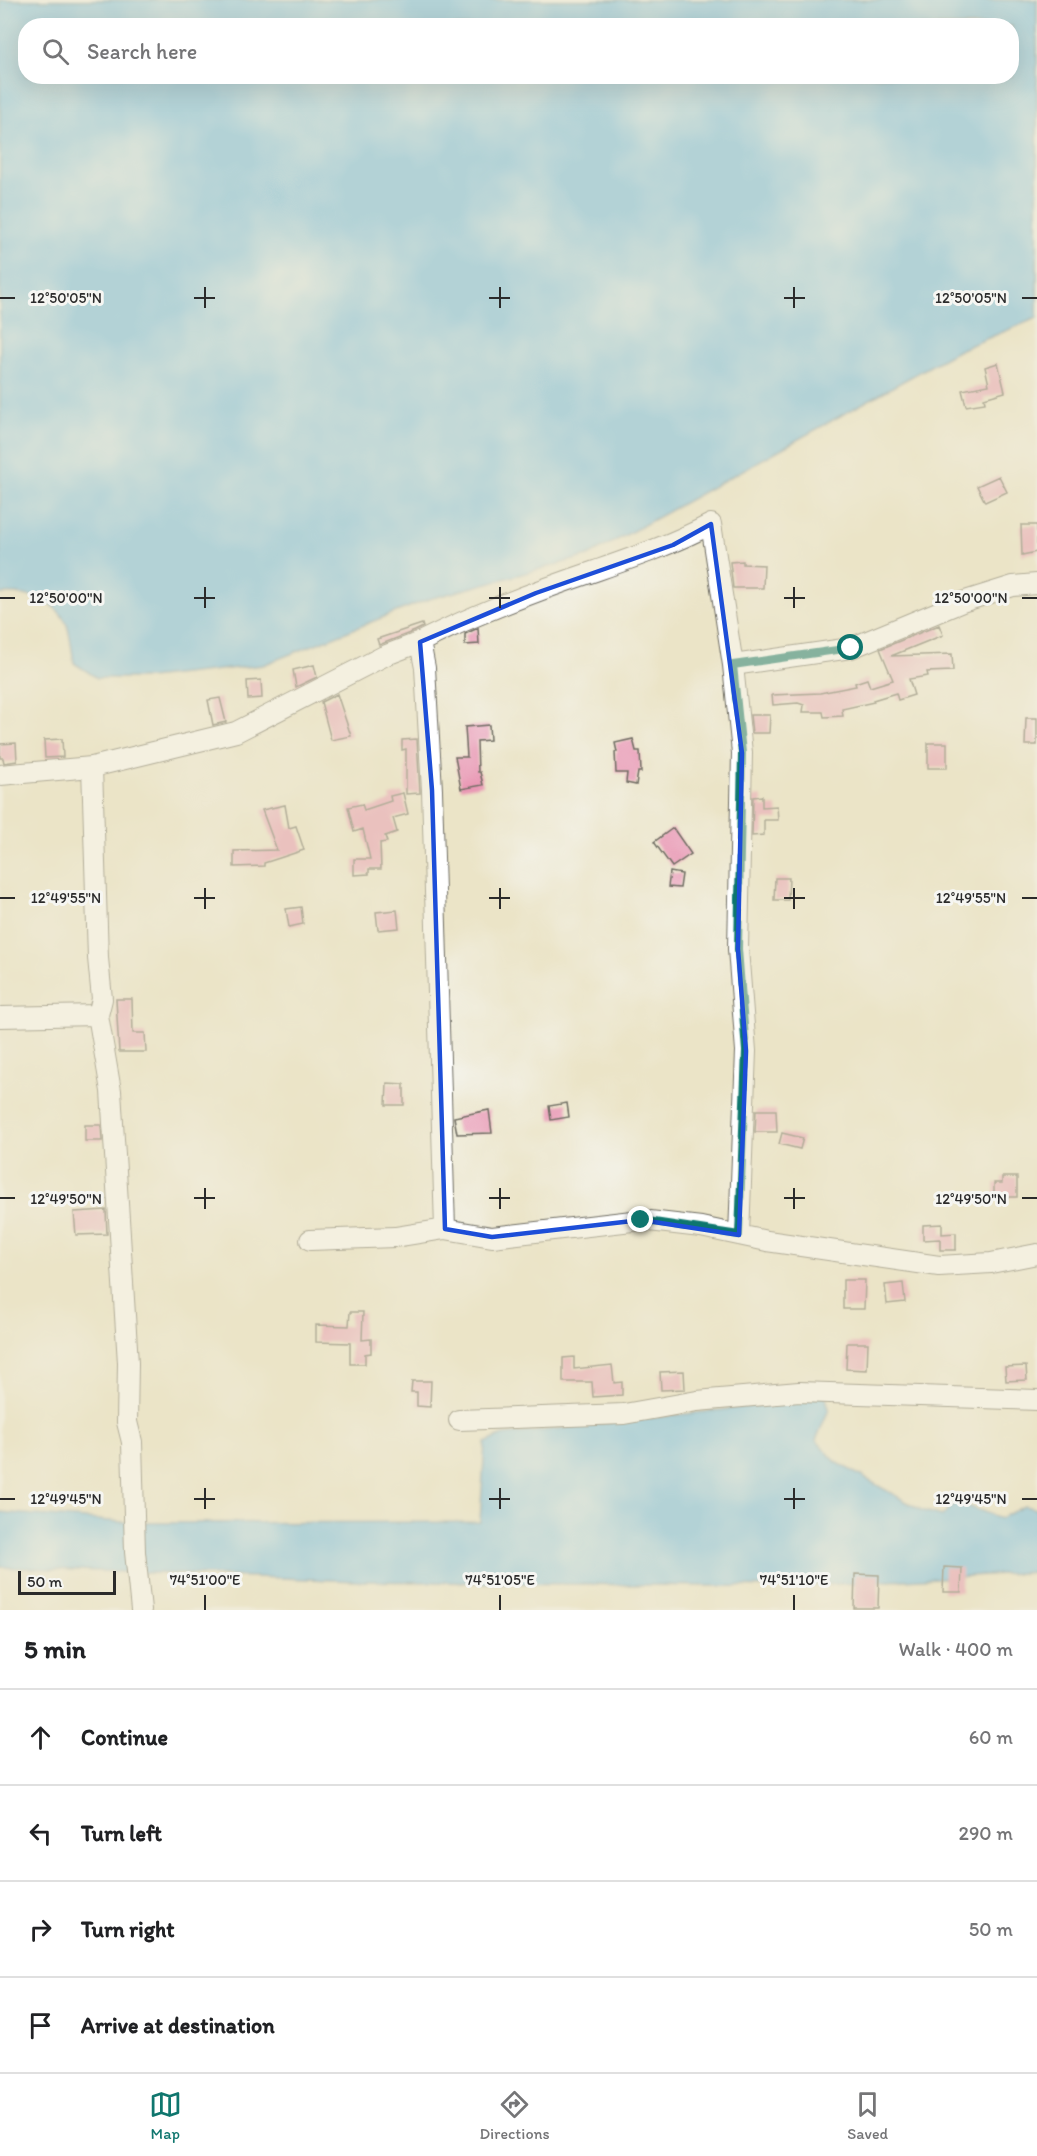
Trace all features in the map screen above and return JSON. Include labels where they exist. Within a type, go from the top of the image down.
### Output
[{"type":"street","points":[[0,775],[92,767],[236,732],[384,656],[452,626],[536,592],[673,544],[711,524],[733,665],[742,753],[738,949],[746,1051],[739,1235]]},
{"type":"street","points":[[733,665],[851,648],[963,602],[1012,586],[1037,584]]},
{"type":"street","points":[[420,642],[425,668],[432,790],[445,1229]]},
{"type":"street","points":[[92,767],[98,958],[102,999],[98,1015],[111,1091],[128,1363],[127,1422],[132,1442],[135,1551],[141,1610]]},
{"type":"street","points":[[0,1017],[98,1015]]},
{"type":"street","points":[[310,1240],[395,1237],[445,1229],[492,1237],[641,1220],[939,1266],[991,1263],[1037,1254]]},
{"type":"street","points":[[459,1420],[624,1414],[697,1401],[799,1392],[1037,1400]]},
{"type":"highlighted area","points":[[711,524],[742,753],[738,949],[746,1051],[739,1235],[641,1220],[492,1237],[445,1229],[432,790],[420,642],[536,593],[673,545]]},
{"type":"water","points":[[0,0],[1037,0],[1037,318],[959,350],[588,556],[429,599],[263,665],[149,678],[97,678],[74,663],[67,625],[56,609],[30,596],[0,594]]},
{"type":"water","points":[[824,1390],[829,1409],[816,1440],[836,1462],[921,1510],[942,1516],[956,1502],[1001,1518],[1024,1506],[1037,1509],[1037,1572],[789,1587],[357,1581],[0,1567],[0,1512],[134,1523],[480,1522],[485,1443],[503,1435],[780,1403]]},
{"type":"building","points":[[998,363],[1005,392],[984,398],[985,403],[966,406],[962,390],[989,385],[985,367]]},
{"type":"building","points":[[999,476],[1007,492],[985,502],[977,486]]},
{"type":"building","points":[[1021,525],[1037,525],[1037,552],[1022,555]]},
{"type":"building","points":[[743,561],[743,564],[764,565],[763,588],[733,588],[730,562]]},
{"type":"building","points":[[422,624],[423,627],[415,631],[379,645],[377,639]]},
{"type":"building","points":[[939,625],[943,635],[891,656],[952,654],[953,671],[927,672],[928,676],[909,679],[914,695],[898,700],[896,693],[873,700],[874,702],[842,709],[843,716],[824,717],[823,712],[803,712],[804,705],[798,703],[773,705],[772,695],[820,693],[856,686],[855,683],[867,679],[870,687],[893,680],[880,649]]},
{"type":"building","points":[[478,628],[479,644],[465,645],[465,634]]},
{"type":"building","points":[[314,665],[317,677],[296,687],[293,670]]},
{"type":"building","points":[[261,680],[262,698],[248,699],[247,681]]},
{"type":"building","points":[[337,694],[351,736],[331,740],[321,702]]},
{"type":"building","points":[[220,698],[226,722],[213,725],[208,700]]},
{"type":"building","points":[[750,715],[770,715],[769,733],[752,733]]},
{"type":"building","points":[[1026,718],[1037,718],[1037,745],[1025,745]]},
{"type":"building","points":[[489,725],[490,740],[477,741],[478,772],[480,772],[483,785],[461,789],[455,757],[467,757],[465,727]]},
{"type":"building","points":[[62,739],[63,757],[45,758],[44,740]]},
{"type":"building","points":[[417,739],[420,793],[406,794],[406,749],[402,750],[402,740]]},
{"type":"building","points":[[633,739],[636,751],[640,751],[641,772],[638,772],[636,785],[626,783],[627,773],[616,773],[615,743]]},
{"type":"building","points":[[16,743],[17,761],[4,763],[3,758],[0,758],[0,744]]},
{"type":"building","points":[[928,743],[947,743],[947,768],[928,768]]},
{"type":"building","points":[[403,793],[408,814],[393,818],[397,832],[385,836],[387,842],[380,843],[381,869],[369,869],[369,874],[354,875],[354,859],[370,859],[363,829],[354,832],[348,807],[362,804],[364,810],[391,801],[390,796]]},
{"type":"building","points":[[762,796],[762,807],[777,806],[778,820],[764,820],[764,835],[752,836],[753,797]]},
{"type":"building","points":[[285,805],[289,828],[296,826],[304,850],[264,863],[264,866],[234,867],[234,851],[277,850],[262,810]]},
{"type":"building","points":[[673,828],[691,854],[672,867],[654,842]]},
{"type":"building","points":[[670,872],[682,874],[680,888],[668,887]]},
{"type":"building","points":[[775,878],[789,878],[788,900],[774,900]]},
{"type":"building","points":[[301,907],[303,924],[289,927],[286,909]]},
{"type":"building","points":[[397,910],[399,928],[378,930],[376,912]]},
{"type":"building","points":[[116,999],[132,999],[133,1033],[145,1033],[146,1052],[119,1052]]},
{"type":"building","points":[[387,1083],[404,1084],[404,1105],[386,1105]]},
{"type":"building","points":[[567,1103],[569,1117],[551,1120],[549,1106]]},
{"type":"building","points":[[489,1110],[492,1133],[457,1134],[454,1117]]},
{"type":"building","points":[[756,1110],[776,1110],[777,1132],[755,1132]]},
{"type":"building","points":[[85,1125],[101,1125],[102,1141],[85,1141]]},
{"type":"building","points":[[782,1133],[803,1138],[800,1149],[779,1144]]},
{"type":"building","points":[[1002,1177],[1017,1177],[1017,1197],[994,1197],[994,1183],[1002,1183]]},
{"type":"building","points":[[106,1210],[107,1234],[76,1235],[74,1212]]},
{"type":"building","points":[[942,1224],[942,1234],[956,1233],[956,1250],[940,1250],[940,1239],[923,1240],[923,1225]]},
{"type":"building","points":[[843,1280],[865,1280],[864,1309],[843,1309]]},
{"type":"building","points":[[903,1283],[905,1302],[887,1304],[885,1285]]},
{"type":"building","points":[[350,1312],[363,1312],[362,1340],[371,1339],[371,1353],[365,1354],[365,1364],[350,1364],[350,1343],[316,1342],[316,1325],[349,1326]]},
{"type":"building","points":[[847,1343],[868,1343],[867,1370],[846,1369]]},
{"type":"building","points":[[574,1357],[574,1369],[612,1365],[614,1383],[622,1382],[622,1395],[593,1397],[592,1382],[563,1382],[563,1358]]},
{"type":"building","points":[[1026,1366],[1027,1380],[1006,1381],[1005,1367]]},
{"type":"building","points":[[684,1371],[685,1389],[661,1390],[660,1372]]},
{"type":"building","points":[[412,1381],[431,1381],[430,1407],[417,1406],[417,1392],[411,1392]]},
{"type":"building","points":[[944,1567],[962,1568],[961,1592],[943,1592]]},
{"type":"building","points":[[855,1574],[879,1575],[878,1608],[854,1608]]},
{"type":"route","points":[[641,1220],[701,1227],[739,1235],[746,1051],[738,949],[742,849],[742,753],[733,665],[851,648]]}]
